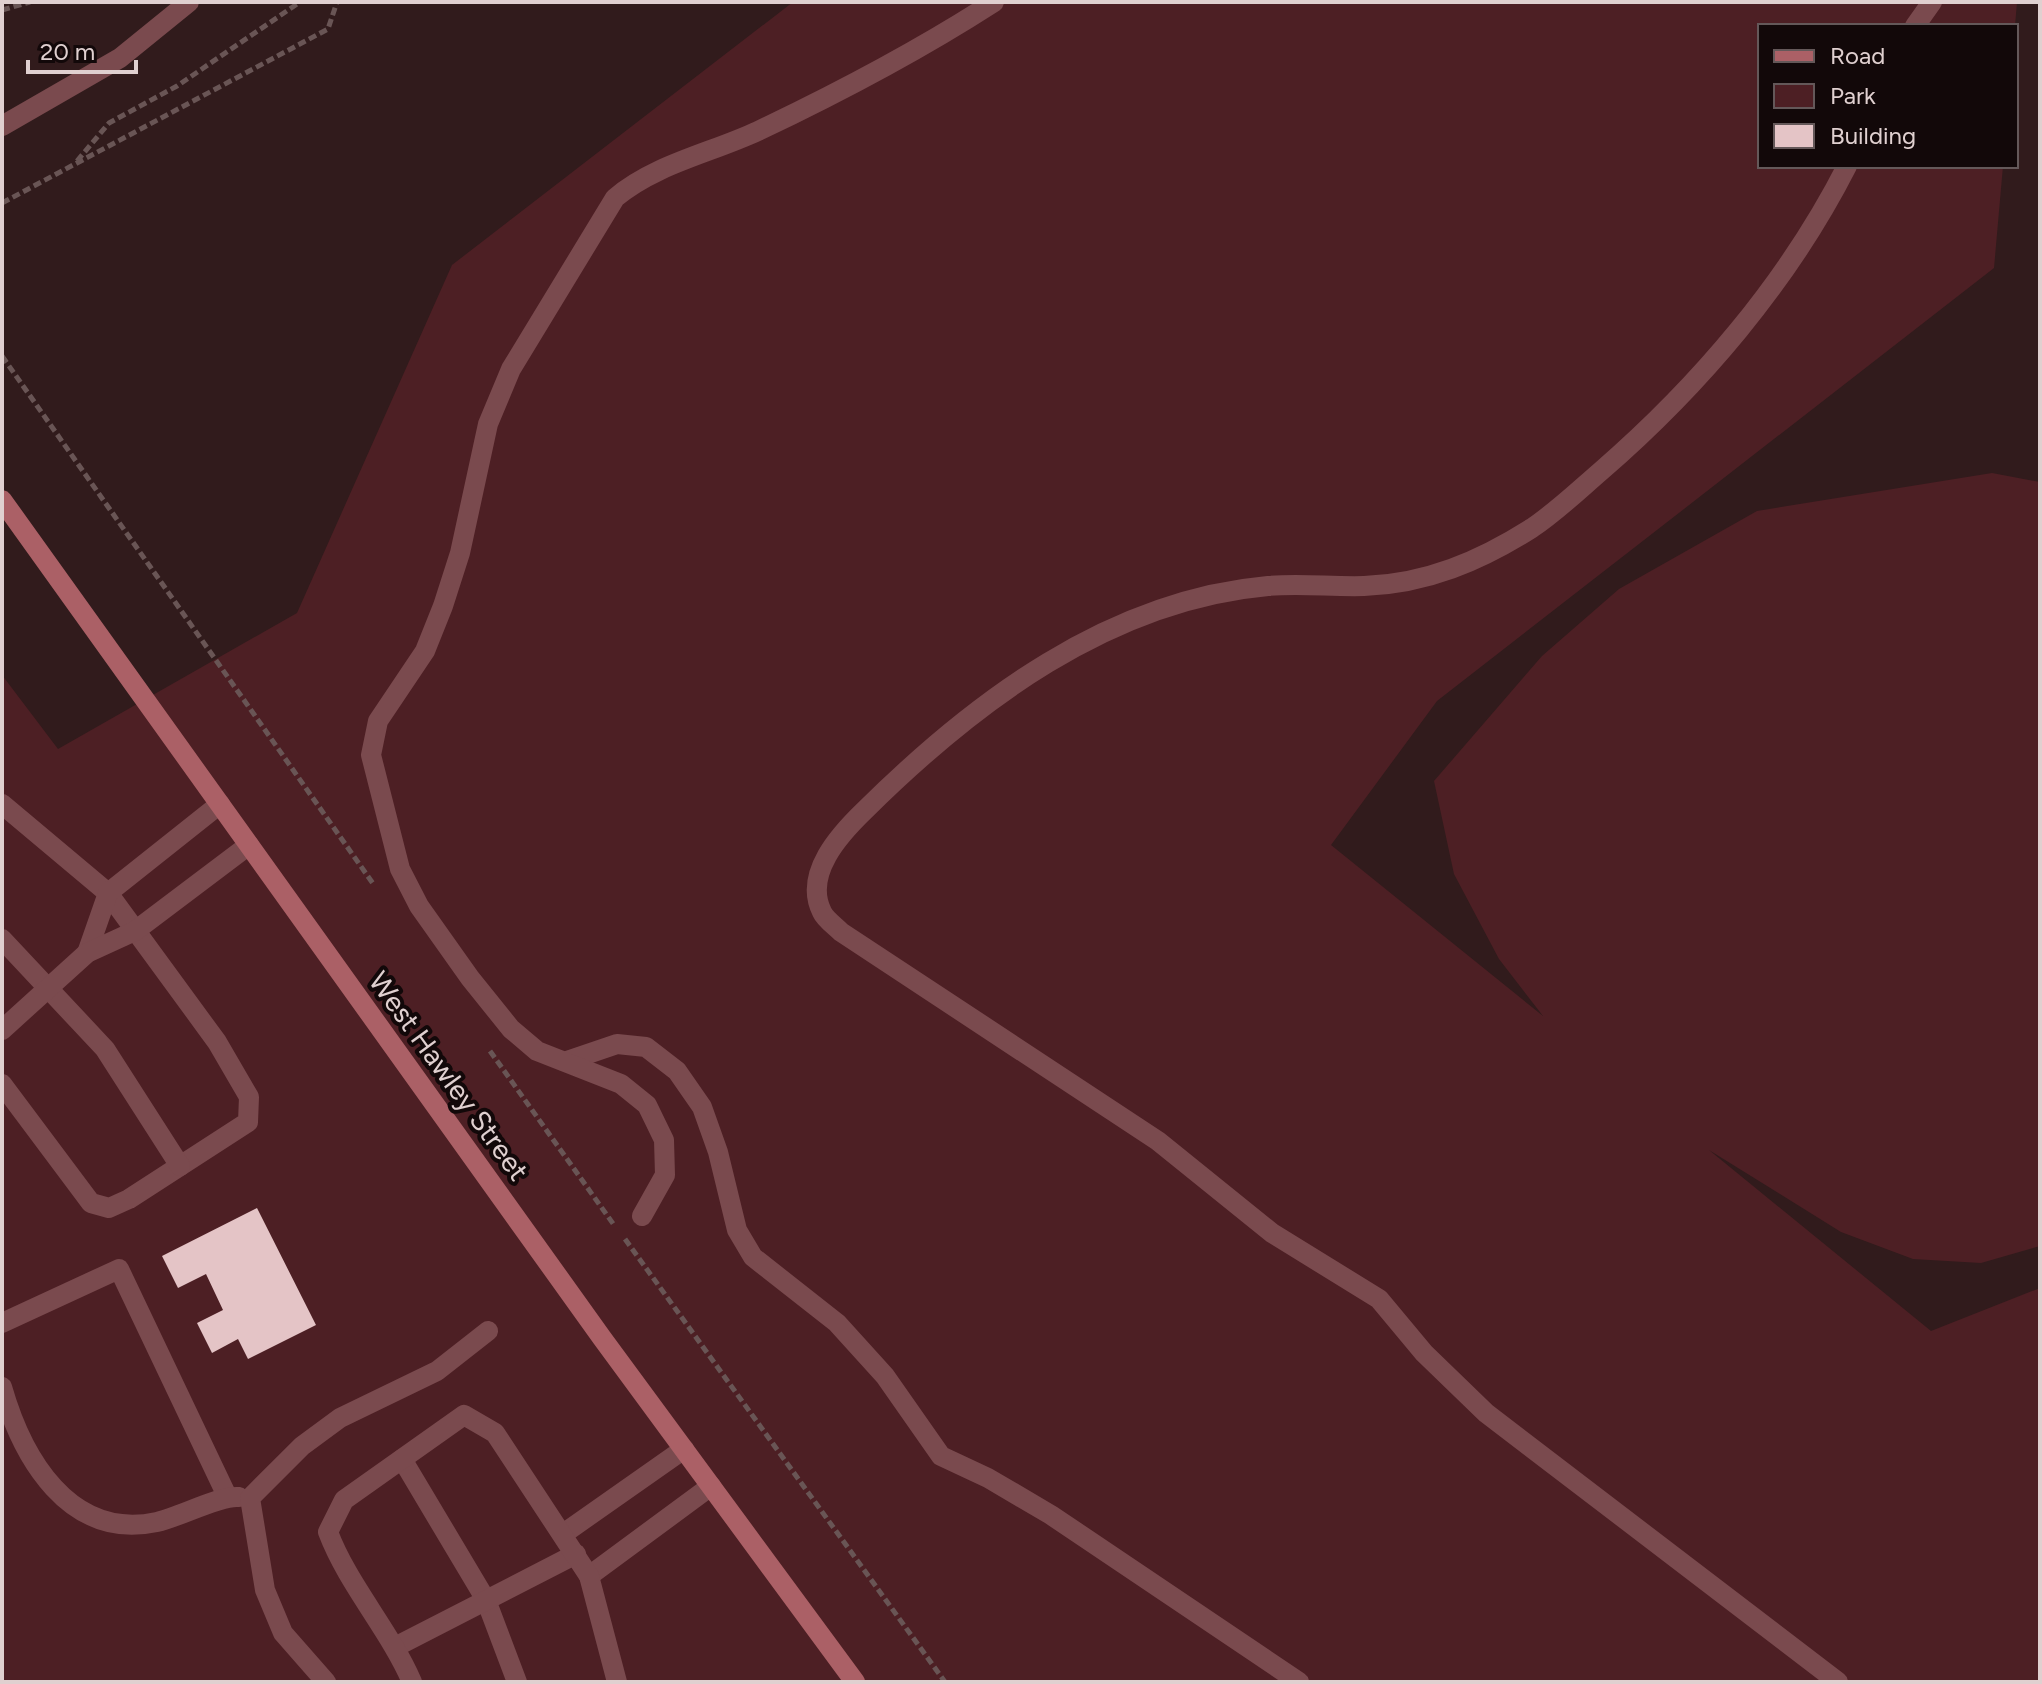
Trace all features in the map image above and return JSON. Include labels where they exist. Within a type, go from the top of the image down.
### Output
[{"type":"street","points":[[2,126],[120,58],[189,2]]},
{"type":"street","points":[[642,1216],[665,1175],[664,1140],[647,1105],[621,1084],[537,1051],[511,1029],[419,906],[400,869],[371,755],[378,721],[425,651],[443,606],[460,553],[488,424],[511,369],[615,198],[638,179],[755,133],[858,83],[994,2]]},
{"type":"street","points":[[1916,24],[1932,2]]},
{"type":"street","points":[[1838,1682],[1486,1413],[1424,1353],[1379,1299],[1272,1233],[1158,1141],[841,932],[821,911],[818,884],[823,859],[859,816],[912,764],[999,695],[1061,653],[1143,614],[1201,598],[1267,586],[1412,582],[1475,561],[1534,526],[1658,421],[1710,362],[1815,225],[1846,168]]},
{"type":"street","name":"West Hawley Street","points":[[2,500],[855,1682]]},
{"type":"street","points":[[2,804],[108,893],[217,1042],[249,1097],[248,1122],[129,1199],[109,1208],[91,1203],[2,1084]]},
{"type":"street","points":[[87,953],[108,893],[220,804]]},
{"type":"street","points":[[2,1030],[87,953],[135,931],[249,845]]},
{"type":"street","points":[[2,939],[105,1049],[180,1166]]},
{"type":"street","points":[[567,1061],[617,1044],[646,1047],[677,1071],[702,1107],[718,1152],[737,1230],[753,1257],[837,1323],[885,1376],[941,1456],[988,1478],[1051,1515],[1299,1682]]},
{"type":"street","points":[[2,1323],[119,1269],[227,1496]]},
{"type":"street","points":[[2,1389],[20,1441],[41,1477],[70,1502],[113,1524],[155,1523],[205,1508],[227,1496],[250,1498],[302,1446],[340,1418],[437,1371],[488,1331]]},
{"type":"street","points":[[412,1682],[397,1646],[336,1553],[328,1532],[344,1500],[464,1415],[495,1433],[589,1576],[617,1682]]},
{"type":"street","points":[[563,1534],[684,1449]]},
{"type":"street","points":[[402,1459],[486,1600],[517,1682]]},
{"type":"street","points":[[589,1576],[711,1486]]},
{"type":"street","points":[[250,1498],[265,1590],[283,1633],[326,1682]]},
{"type":"street","points":[[397,1646],[576,1554]]},
{"type":"path","points":[[2,10],[30,2]]},
{"type":"path","points":[[77,161],[109,123],[177,86],[300,2]]},
{"type":"path","points":[[2,203],[328,29],[337,2]]},
{"type":"green space","points":[[793,2],[2017,2],[2015,24],[1758,24],[1758,168],[2003,168],[1994,268],[1437,701],[1331,845],[1543,1016],[1499,959],[1454,874],[1434,781],[1542,656],[1619,589],[1757,511],[1992,473],[2040,482],[2040,1246],[1981,1263],[1913,1259],[1841,1232],[1709,1150],[1931,1331],[2040,1288],[2040,1682],[2,1682],[2,675],[58,749],[297,613],[452,265]]},
{"type":"building","points":[[257,1208],[316,1325],[248,1359],[238,1339],[212,1353],[197,1323],[223,1310],[206,1274],[178,1288],[162,1256]]}]
